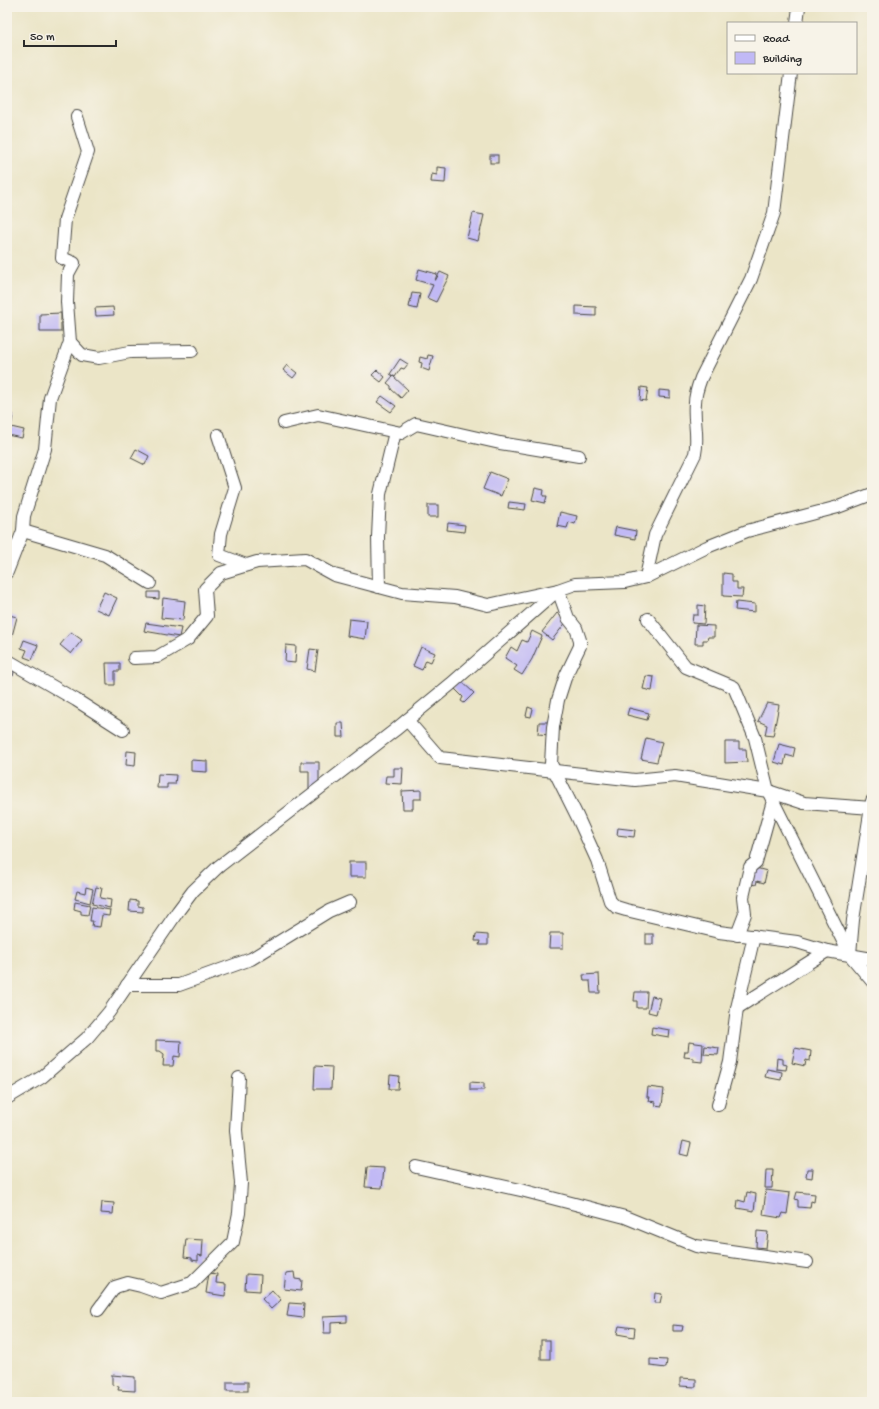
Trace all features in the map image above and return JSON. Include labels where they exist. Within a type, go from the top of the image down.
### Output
[{"type":"street","points":[[797,22],[799,7]]},
{"type":"street","points":[[646,577],[655,535],[695,454],[697,446],[697,431],[694,404],[701,378],[751,279],[774,213],[791,74]]},
{"type":"street","points":[[7,572],[23,531],[24,516],[45,449],[50,398],[70,342],[67,302],[68,274],[74,263],[62,258],[65,219],[88,152],[77,117]]},
{"type":"street","points":[[70,342],[82,355],[99,358],[130,352],[192,352]]},
{"type":"street","points":[[284,423],[318,415],[401,433],[416,424],[500,443],[579,456]]},
{"type":"street","points":[[379,587],[378,537],[380,494],[395,432]]},
{"type":"street","points":[[218,436],[236,488],[221,534],[219,555],[246,565]]},
{"type":"street","points":[[134,658],[157,657],[188,639],[207,616],[205,589],[220,573],[257,562],[304,559],[334,575],[402,593],[455,597],[488,605],[558,590],[575,584],[625,582],[646,577],[707,547],[747,531],[838,507],[872,494]]},
{"type":"street","points":[[23,531],[105,555],[150,583]]},
{"type":"street","points":[[7,1098],[42,1077],[87,1038],[109,1012],[193,891],[213,872],[407,720],[451,684],[558,590]]},
{"type":"street","points":[[558,590],[568,618],[576,628],[580,640],[580,646],[566,675],[558,700],[553,727],[551,764],[597,860],[610,901],[616,907],[639,914],[737,935],[797,942],[826,951],[872,959]]},
{"type":"street","points":[[648,619],[686,667],[734,687],[755,738],[770,796],[850,955],[872,981]]},
{"type":"street","points":[[7,660],[76,700],[123,730]]},
{"type":"street","points":[[407,720],[440,758],[635,780],[674,776],[804,803],[872,806],[853,920],[850,955]]},
{"type":"street","points":[[737,935],[745,914],[742,897],[750,867],[756,862],[770,796]]},
{"type":"street","points":[[127,985],[179,984],[252,959],[329,911],[350,902]]},
{"type":"street","points":[[718,1105],[730,1062],[737,1008],[754,936]]},
{"type":"street","points":[[737,1008],[826,951]]},
{"type":"street","points":[[98,1310],[115,1287],[128,1283],[141,1286],[161,1294],[192,1283],[233,1242],[239,1213],[241,1183],[236,1130],[239,1078]]},
{"type":"street","points":[[416,1167],[525,1191],[625,1217],[696,1246],[807,1262]]},
{"type":"building","points":[[490,155],[498,155],[498,163],[490,163]]},
{"type":"building","points":[[437,167],[446,168],[445,183],[431,182],[432,174],[437,175]]},
{"type":"building","points":[[473,213],[484,215],[478,241],[467,238]]},
{"type":"building","points":[[419,269],[437,274],[435,281],[440,272],[449,276],[436,302],[427,298],[433,285],[416,280]]},
{"type":"building","points":[[412,293],[420,294],[417,309],[409,307]]},
{"type":"building","points":[[576,306],[596,307],[596,316],[576,315]]},
{"type":"building","points":[[113,307],[114,315],[96,316],[95,308]]},
{"type":"building","points":[[61,313],[61,332],[40,332],[40,314]]},
{"type":"building","points":[[428,355],[433,356],[429,371],[421,368],[422,363],[419,362],[420,357],[427,359]]},
{"type":"building","points":[[400,359],[408,364],[404,369],[401,368],[395,377],[390,374]]},
{"type":"building","points":[[287,365],[297,373],[293,378],[283,370]]},
{"type":"building","points":[[377,370],[385,377],[381,382],[372,375]]},
{"type":"building","points":[[393,376],[408,390],[401,398],[387,383]]},
{"type":"building","points":[[641,387],[648,388],[646,401],[640,400]]},
{"type":"building","points":[[659,390],[670,391],[670,398],[659,397]]},
{"type":"building","points":[[382,396],[396,406],[391,412],[377,402]]},
{"type":"building","points":[[7,412],[13,414],[11,427],[24,430],[22,438],[7,435]]},
{"type":"building","points":[[136,449],[149,456],[145,465],[131,458]]},
{"type":"building","points":[[490,472],[508,479],[501,496],[483,489]]},
{"type":"building","points":[[535,488],[544,490],[543,496],[547,496],[545,503],[532,500]]},
{"type":"building","points":[[509,502],[526,504],[525,510],[508,508]]},
{"type":"building","points":[[428,505],[438,505],[438,517],[428,517]]},
{"type":"building","points":[[560,512],[577,516],[575,524],[569,522],[567,528],[557,526]]},
{"type":"building","points":[[448,523],[465,525],[464,532],[447,530]]},
{"type":"building","points":[[616,527],[636,531],[635,539],[614,535]]},
{"type":"building","points":[[723,573],[732,574],[732,582],[737,582],[737,589],[743,589],[742,597],[723,596]]},
{"type":"building","points":[[104,592],[117,598],[109,615],[96,609]]},
{"type":"building","points":[[148,592],[159,592],[159,599],[148,598]]},
{"type":"building","points":[[163,598],[185,601],[183,620],[161,618]]},
{"type":"building","points":[[736,602],[755,604],[755,612],[735,610]]},
{"type":"building","points":[[698,605],[705,606],[704,624],[692,623],[693,615],[698,615]]},
{"type":"building","points":[[557,613],[567,621],[552,640],[542,632]]},
{"type":"building","points":[[9,615],[17,617],[12,636],[7,635],[7,622]]},
{"type":"building","points":[[349,619],[367,621],[365,639],[347,636]]},
{"type":"building","points":[[146,623],[181,628],[179,637],[144,631]]},
{"type":"building","points":[[696,625],[714,626],[714,637],[708,637],[707,640],[703,640],[703,644],[695,644]]},
{"type":"building","points":[[532,631],[542,636],[532,659],[522,675],[514,670],[517,666],[505,658],[511,647],[517,651],[522,640],[527,642]]},
{"type":"building","points":[[71,632],[82,640],[71,654],[60,645]]},
{"type":"building","points":[[24,640],[38,645],[32,660],[24,657],[27,650],[21,648]]},
{"type":"building","points":[[286,645],[296,646],[295,663],[285,662]]},
{"type":"building","points":[[421,647],[435,653],[431,662],[426,660],[422,670],[413,666]]},
{"type":"building","points":[[310,649],[318,650],[315,671],[307,669]]},
{"type":"building","points":[[106,663],[120,663],[120,671],[115,671],[115,685],[107,685]]},
{"type":"building","points":[[7,667],[15,668],[13,676],[7,675]]},
{"type":"building","points":[[646,676],[654,677],[652,691],[643,689]]},
{"type":"building","points":[[459,679],[474,693],[464,703],[461,701],[463,697],[452,686]]},
{"type":"building","points":[[767,703],[779,705],[773,736],[765,735],[767,725],[758,721]]},
{"type":"building","points":[[528,707],[533,709],[531,717],[526,716]]},
{"type":"building","points":[[629,708],[649,713],[647,720],[627,715]]},
{"type":"building","points":[[539,722],[551,722],[550,735],[538,734]]},
{"type":"building","points":[[337,723],[343,723],[344,737],[337,737]]},
{"type":"building","points":[[646,738],[662,742],[657,762],[641,759]]},
{"type":"building","points":[[725,742],[739,742],[739,749],[746,749],[747,762],[725,763]]},
{"type":"building","points":[[779,744],[795,748],[793,757],[786,755],[784,765],[774,762]]},
{"type":"building","points":[[127,751],[136,752],[135,766],[126,765]]},
{"type":"building","points":[[191,760],[207,761],[207,772],[191,771]]},
{"type":"building","points":[[301,762],[319,762],[319,788],[309,788],[309,771],[301,771]]},
{"type":"building","points":[[394,768],[403,768],[402,784],[385,783],[386,776],[394,776]]},
{"type":"building","points":[[158,774],[176,775],[175,784],[167,784],[167,788],[157,788]]},
{"type":"building","points":[[421,790],[421,799],[413,799],[413,809],[403,809],[402,791]]},
{"type":"building","points":[[618,828],[635,830],[634,837],[617,835]]},
{"type":"building","points":[[349,862],[366,862],[366,877],[349,877]]},
{"type":"building","points":[[752,867],[767,871],[764,883],[757,881],[756,885],[747,883]]},
{"type":"building","points":[[86,887],[93,889],[90,903],[75,899],[77,891],[85,893]]},
{"type":"building","points":[[96,887],[102,888],[100,898],[111,900],[110,908],[92,904]]},
{"type":"building","points":[[130,900],[138,901],[138,906],[143,907],[143,912],[129,911]]},
{"type":"building","points":[[75,902],[90,905],[88,915],[81,914],[81,911],[74,909]]},
{"type":"building","points":[[92,907],[110,910],[109,916],[102,915],[100,927],[92,926],[93,921],[90,921]]},
{"type":"building","points":[[550,933],[563,933],[563,948],[549,948]]},
{"type":"building","points":[[476,934],[488,935],[488,945],[479,945],[480,941],[475,941]]},
{"type":"building","points":[[646,934],[653,934],[653,944],[646,944]]},
{"type":"building","points":[[599,974],[600,993],[591,993],[590,981],[584,981],[583,975]]},
{"type":"building","points":[[635,992],[647,992],[646,1008],[637,1008],[637,1001],[634,1001]]},
{"type":"building","points":[[652,996],[660,998],[656,1014],[648,1012]]},
{"type":"building","points":[[652,1027],[670,1030],[669,1037],[651,1034]]},
{"type":"building","points":[[156,1040],[181,1041],[180,1057],[174,1056],[173,1066],[163,1066],[164,1054],[160,1051],[156,1051]]},
{"type":"building","points":[[689,1042],[703,1044],[702,1062],[693,1061],[693,1058],[684,1057],[685,1051],[688,1051]]},
{"type":"building","points":[[705,1046],[719,1048],[718,1055],[704,1054]]},
{"type":"building","points":[[795,1048],[811,1051],[810,1061],[806,1060],[805,1066],[792,1063]]},
{"type":"building","points":[[777,1058],[783,1059],[783,1064],[787,1065],[786,1070],[776,1069]]},
{"type":"building","points":[[315,1066],[332,1067],[331,1089],[314,1089]]},
{"type":"building","points":[[767,1069],[782,1072],[781,1080],[765,1077]]},
{"type":"building","points":[[390,1075],[399,1076],[398,1089],[389,1089]]},
{"type":"building","points":[[470,1082],[484,1083],[484,1090],[470,1090]]},
{"type":"building","points":[[648,1087],[664,1089],[662,1106],[655,1105],[656,1102],[649,1101],[650,1097],[647,1097]]},
{"type":"building","points":[[683,1141],[691,1143],[688,1156],[680,1154]]},
{"type":"building","points":[[367,1167],[384,1168],[382,1188],[365,1187]]},
{"type":"building","points":[[807,1169],[813,1169],[812,1178],[806,1177]]},
{"type":"building","points":[[766,1170],[773,1170],[772,1188],[765,1188]]},
{"type":"building","points":[[766,1190],[790,1193],[787,1214],[783,1213],[781,1218],[763,1215]]},
{"type":"building","points":[[747,1192],[756,1194],[754,1211],[737,1208],[738,1200],[745,1202]]},
{"type":"building","points":[[797,1192],[815,1194],[814,1202],[811,1201],[810,1208],[798,1207],[798,1200],[795,1199]]},
{"type":"building","points":[[102,1202],[114,1203],[113,1214],[101,1213]]},
{"type":"building","points":[[757,1231],[768,1232],[766,1248],[756,1247]]},
{"type":"building","points":[[186,1239],[203,1240],[202,1256],[198,1255],[198,1261],[192,1260],[192,1258],[184,1257]]},
{"type":"building","points":[[294,1272],[295,1279],[302,1280],[301,1291],[284,1289],[286,1273]]},
{"type":"building","points":[[209,1273],[217,1274],[216,1283],[226,1284],[225,1296],[206,1293]]},
{"type":"building","points":[[246,1274],[261,1275],[260,1291],[245,1290]]},
{"type":"building","points":[[272,1290],[281,1300],[271,1309],[262,1299]]},
{"type":"building","points":[[655,1293],[662,1294],[660,1303],[654,1303]]},
{"type":"building","points":[[289,1303],[304,1304],[303,1318],[287,1316]]},
{"type":"building","points":[[347,1316],[347,1322],[331,1323],[331,1333],[324,1333],[323,1317]]},
{"type":"building","points":[[673,1325],[683,1326],[682,1331],[673,1331]]},
{"type":"building","points":[[619,1326],[635,1328],[634,1337],[617,1334]]},
{"type":"building","points":[[541,1340],[550,1340],[550,1359],[541,1359]]},
{"type":"building","points":[[650,1359],[667,1360],[666,1368],[650,1366]]},
{"type":"building","points":[[112,1375],[135,1377],[135,1391],[118,1390],[119,1386],[112,1385]]},
{"type":"building","points":[[680,1378],[696,1379],[696,1387],[680,1386]]},
{"type":"building","points":[[227,1382],[248,1382],[248,1391],[227,1391]]}]
